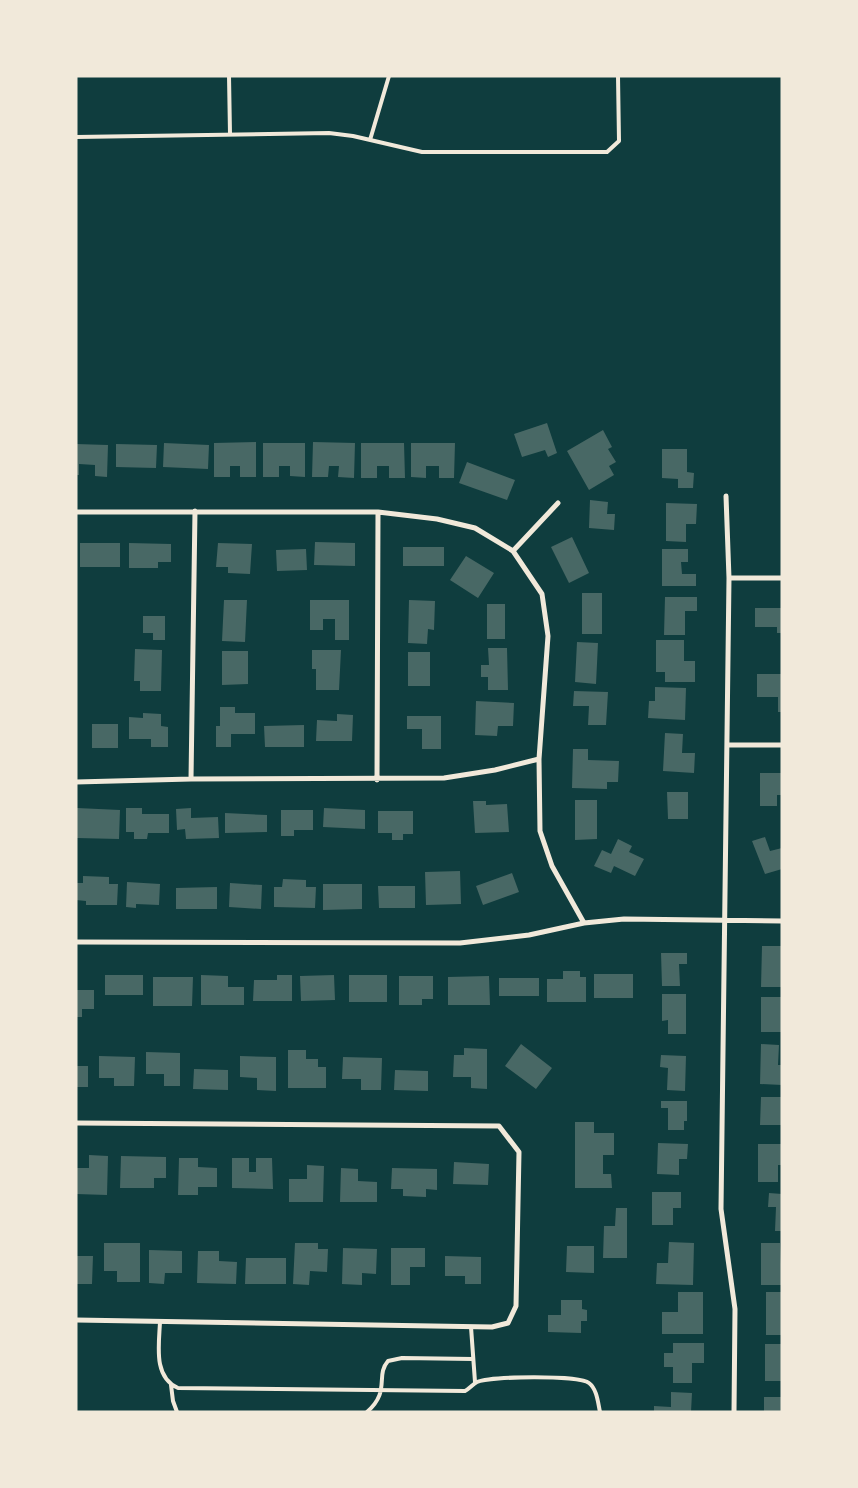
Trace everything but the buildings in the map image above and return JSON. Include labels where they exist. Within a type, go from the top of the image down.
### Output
[{"type":"street","points":[[726,496],[729,578],[721,1209],[735,1308],[734,1412]]},
{"type":"street","points":[[513,551],[558,503]]},
{"type":"street","points":[[192,778],[195,511]]},
{"type":"street","points":[[76,512],[378,512],[438,519],[474,528],[513,551],[542,594],[548,636],[539,760],[540,831],[552,866],[584,923]]},
{"type":"street","points":[[377,780],[378,512]]},
{"type":"street","points":[[729,578],[782,578]]},
{"type":"street","points":[[727,745],[782,745]]},
{"type":"street","points":[[76,782],[192,778],[377,780],[444,778],[496,770],[539,760]]},
{"type":"street","points":[[76,942],[460,943],[529,934],[584,923],[624,919],[725,922],[782,921]]},
{"type":"street","points":[[76,1123],[499,1126],[519,1152],[516,1306],[508,1322],[492,1327],[471,1327],[76,1320]]},
{"type":"lane","points":[[229,76],[230,134]]},
{"type":"lane","points":[[370,140],[389,76]]},
{"type":"lane","points":[[76,137],[329,133],[422,152],[608,152],[619,141],[618,76]]},
{"type":"lane","points":[[160,1322],[160,1366],[163,1376],[171,1385],[178,1388],[465,1391],[475,1382],[489,1379],[562,1378],[583,1380],[594,1388],[600,1412]]},
{"type":"lane","points":[[471,1327],[475,1382]]},
{"type":"lane","points":[[367,1412],[379,1399],[382,1390],[384,1365],[394,1359],[473,1359]]},
{"type":"lane","points":[[171,1385],[173,1402],[177,1412]]}]
